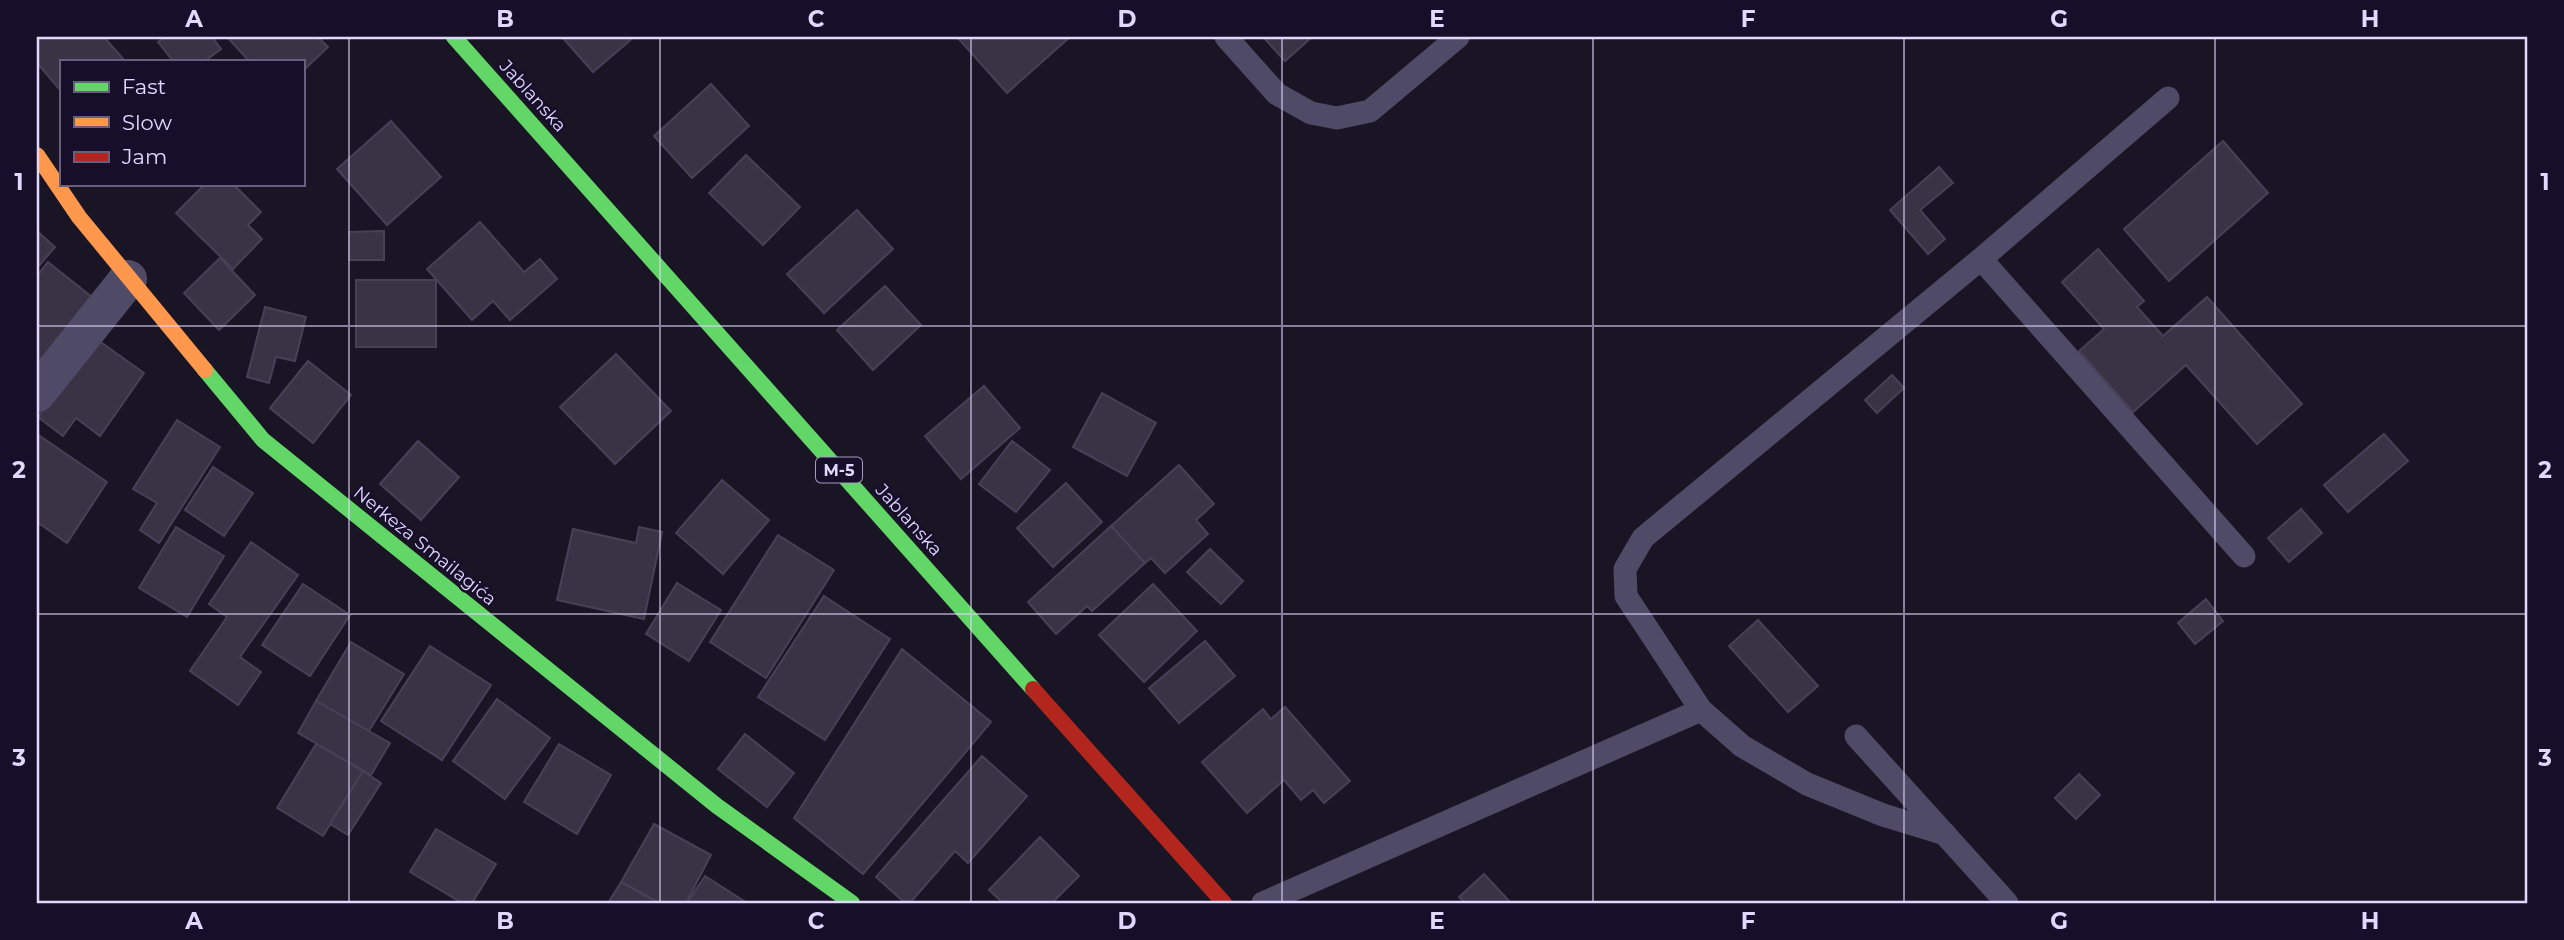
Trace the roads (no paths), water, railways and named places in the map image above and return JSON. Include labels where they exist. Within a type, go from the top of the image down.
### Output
[{"type":"main road","name":"Jablanska","points":[[454,37],[1224,903]]},
{"type":"main road","name":"Nerkeza Smailagića","points":[[37,155],[79,217],[128,279],[263,440],[717,806],[852,903]]},
{"type":"street","points":[[37,393],[128,279]]},
{"type":"lane","points":[[1226,37],[1277,94],[1311,113],[1336,118],[1370,111],[1458,37]]},
{"type":"lane","points":[[1945,834],[1884,816],[1807,784],[1742,746],[1701,710],[1626,596],[1625,569],[1643,538],[1981,259],[2168,98]]},
{"type":"lane","points":[[1981,259],[2244,556]]},
{"type":"lane","points":[[1263,903],[1701,710]]},
{"type":"lane","points":[[1856,736],[2007,903]]}]
